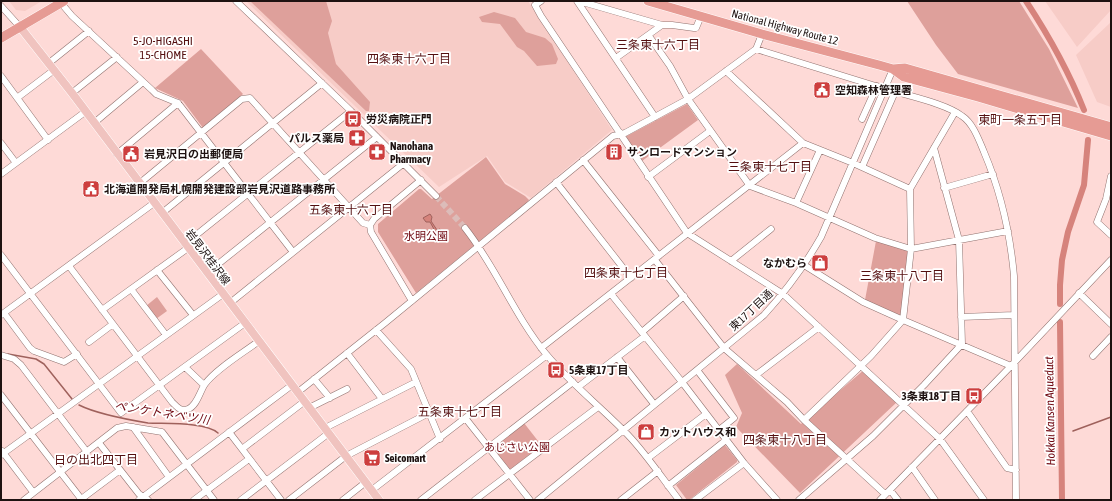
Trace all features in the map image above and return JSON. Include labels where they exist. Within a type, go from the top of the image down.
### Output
[{"type":"highway","name":"National Highway Route 12","points":[[648,1],[669,4],[701,16],[762,34],[893,69],[905,68],[956,82],[1081,123]]},
{"type":"highway","points":[[1,38],[62,2]]},
{"type":"highway","name":"National Highway Route 12","points":[[893,69],[904,77],[978,97],[1090,125],[1111,126]]},
{"type":"highway","name":"National Highway Route 12","points":[[1090,125],[1111,136]]},
{"type":"main road","name":"岩見沢桂沢線","points":[[20,27],[72,93],[222,294],[379,500]]},
{"type":"street","points":[[236,1],[351,111],[436,196]]},
{"type":"street","points":[[541,1],[535,6],[687,233],[783,294],[940,439],[984,500]]},
{"type":"street","points":[[578,1],[655,117]]},
{"type":"street","points":[[578,1],[662,25],[696,28],[701,16]]},
{"type":"street","points":[[62,2],[72,16],[156,94],[178,103],[293,252]]},
{"type":"street","points":[[1,6],[20,27]]},
{"type":"street","points":[[616,58],[649,36],[662,25]]},
{"type":"street","points":[[17,98],[89,31]]},
{"type":"street","points":[[298,392],[376,330],[612,136],[626,133],[688,100],[756,49],[762,34]]},
{"type":"street","points":[[649,36],[670,66],[688,100],[750,186],[796,203],[875,238],[912,249],[1008,231]]},
{"type":"street","points":[[756,49],[878,86],[862,119]]},
{"type":"street","points":[[72,93],[117,57]]},
{"type":"street","name":"東17丁目通","points":[[538,500],[764,315],[783,294],[815,248],[830,218],[893,69]]},
{"type":"street","points":[[726,71],[803,143],[853,163],[910,189]]},
{"type":"street","points":[[1,76],[48,140]]},
{"type":"street","points":[[94,123],[144,82]]},
{"type":"street","points":[[162,214],[274,124],[322,83]]},
{"type":"street","points":[[862,167],[894,91],[940,105],[956,112],[969,121],[980,143],[993,174],[1002,202],[1008,231],[1014,276],[1013,364],[1016,500]]},
{"type":"street","points":[[140,184],[242,99],[250,98],[363,223],[370,226]]},
{"type":"street","points":[[117,154],[178,103]]},
{"type":"street","points":[[102,310],[157,270],[248,193],[351,111]]},
{"type":"street","points":[[1,174],[86,112]]},
{"type":"street","points":[[804,420],[861,365],[903,320],[912,249],[910,189],[956,112]]},
{"type":"street","points":[[648,176],[710,131]]},
{"type":"street","points":[[207,273],[377,137]]},
{"type":"street","points":[[1,143],[16,163]]},
{"type":"street","points":[[541,348],[687,233],[750,186],[803,143]]},
{"type":"street","points":[[799,500],[873,436],[962,344],[959,240],[934,148]]},
{"type":"street","points":[[796,203],[820,150]]},
{"type":"street","points":[[583,160],[724,348],[787,402],[804,420],[885,494]]},
{"type":"street","points":[[230,303],[404,163]]},
{"type":"street","points":[[944,188],[993,174]]},
{"type":"street","points":[[1111,176],[1106,199],[1098,222],[1111,236]]},
{"type":"street","points":[[412,300],[371,232],[370,226],[374,219],[421,180]]},
{"type":"street","points":[[556,182],[631,278]]},
{"type":"street","points":[[77,354],[64,362],[34,351],[2,314],[154,203]]},
{"type":"street","points":[[465,228],[479,246],[523,323],[541,348],[573,382],[623,430],[648,458],[677,498],[670,500]]},
{"type":"street","points":[[731,261],[771,229]]},
{"type":"street","points":[[1,255],[121,413],[245,323]]},
{"type":"street","points":[[880,500],[1013,364],[1111,260]]},
{"type":"street","points":[[804,265],[863,302],[903,320],[1013,364]]},
{"type":"street","points":[[69,266],[176,407],[180,409],[186,410],[190,408],[194,404],[204,385],[212,376],[259,341]]},
{"type":"street","points":[[157,270],[193,315]]},
{"type":"street","points":[[131,289],[166,335]]},
{"type":"street","points":[[1080,293],[1111,324]]},
{"type":"street","points":[[33,492],[2,453],[222,294]]},
{"type":"street","points":[[611,294],[682,382],[744,463],[777,500]]},
{"type":"street","points":[[578,387],[617,357],[684,296]]},
{"type":"street","points":[[961,317],[1014,315]]},
{"type":"street","points":[[90,342],[113,324]]},
{"type":"street","points":[[756,375],[819,327]]},
{"type":"street","points":[[376,330],[411,369],[440,439]]},
{"type":"street","points":[[1093,356],[1111,337]]},
{"type":"street","points":[[347,353],[382,399]]},
{"type":"street","points":[[372,490],[547,355]]},
{"type":"street","points":[[1,356],[14,359],[21,365],[87,452]]},
{"type":"street","points":[[617,357],[654,404]]},
{"type":"street","points":[[185,367],[204,385]]},
{"type":"street","points":[[697,370],[734,418],[719,430]]},
{"type":"street","points":[[314,379],[330,398]]},
{"type":"street","points":[[241,500],[327,431],[382,399],[416,382]]},
{"type":"street","points":[[421,500],[573,382]]},
{"type":"street","points":[[99,443],[143,499],[169,477],[292,385]]},
{"type":"street","points":[[242,449],[307,405],[330,398],[347,389]]},
{"type":"street","points":[[1,395],[81,500],[120,470]]},
{"type":"street","points":[[475,500],[598,407]]},
{"type":"street","points":[[967,411],[1007,468],[1016,470]]},
{"type":"street","points":[[289,500],[346,456],[429,413]]},
{"type":"street","points":[[648,458],[706,414]]},
{"type":"street","points":[[466,419],[530,500]]},
{"type":"street","points":[[24,500],[117,428],[126,426],[162,432],[214,500]]},
{"type":"street","points":[[133,427],[169,477]]},
{"type":"street","points":[[229,432],[281,500]]},
{"type":"street","points":[[668,486],[726,440]]},
{"type":"street","points":[[194,500],[249,459]]},
{"type":"street","points":[[695,500],[744,463]]},
{"type":"street","points":[[912,467],[935,500]]},
{"type":"street","points":[[621,500],[658,471]]},
{"type":"street","points":[[343,500],[366,482]]},
{"type":"street","points":[[890,490],[898,500]]},
{"type":"shaded area","points":[[9,1],[42,1],[25,11],[16,10]]},
{"type":"shaded area","points":[[246,1],[528,1],[612,130],[531,198],[505,182],[487,156],[439,187]]},
{"type":"shaded area","points":[[1045,1],[1111,1],[1111,10],[1077,47]]},
{"type":"shaded area","points":[[1111,22],[1111,107],[1097,102],[1076,55]]},
{"type":"shaded area","points":[[430,214],[432,217],[431,221],[437,230],[440,229],[444,237],[439,241],[433,233],[435,231],[430,222],[426,222],[423,218]]},
{"type":"green space","points":[[250,1],[326,1],[332,21],[328,33],[336,64],[370,102],[369,111],[366,111]]},
{"type":"green space","points":[[907,1],[1019,1],[1049,49],[1078,108],[958,74],[936,45]]},
{"type":"green space","points":[[494,12],[515,18],[526,32],[545,38],[552,44],[558,59],[556,64],[537,66],[524,51],[517,47],[500,24],[482,22],[479,17]]},
{"type":"green space","points":[[201,49],[243,94],[203,128],[183,101],[155,88]]},
{"type":"green space","points":[[687,104],[698,120],[642,161],[625,137]]},
{"type":"green space","name":"水明公園","points":[[486,157],[505,184],[529,200],[526,205],[416,293],[378,232],[378,224],[419,189],[421,189],[432,199]]},
{"type":"green space","points":[[876,241],[909,250],[901,317],[865,300]]},
{"type":"green space","points":[[157,297],[167,311],[156,319],[146,306]]},
{"type":"green space","points":[[737,364],[801,424],[865,369],[897,402],[800,493],[736,427],[742,413],[725,375]]},
{"type":"green space","name":"あじさい公園","points":[[524,423],[542,446],[510,471],[492,448]]},
{"type":"green space","points":[[725,445],[737,462],[689,500],[687,500],[676,485]]},
{"type":"waterway","name":"Hokkai Kansen Aqueduct","points":[[1026,1],[1058,54],[1084,110]]},
{"type":"waterway","name":"Hokkai Kansen Aqueduct","points":[[1060,304],[1062,260],[1068,232],[1084,185],[1088,140]]},
{"type":"waterway","name":"Hokkai Kansen Aqueduct","points":[[1060,322],[1062,500]]},
{"type":"waterway","name":"ペンケトネベツ川","points":[[8,354],[36,359],[44,364],[72,399]]},
{"type":"waterway","name":"ペンケトネベツ川","points":[[79,405],[132,420],[148,423],[195,425],[212,429],[218,433]]},
{"type":"waterway","points":[[1073,431],[1111,417]]},
{"type":"tunnel","points":[[436,196],[465,228]]},
{"type":"place","name":"空知森林管理署","points":[[822,90]]},
{"type":"place","name":"労災病院正門","points":[[353,119]]},
{"type":"place","name":"パルス薬局","points":[[357,138]]},
{"type":"place","name":"Nanohana Pharmacy","points":[[377,152]]},
{"type":"place","name":"サンロードマンション","points":[[614,152]]},
{"type":"place","name":"岩見沢日の出郵便局","points":[[131,154]]},
{"type":"place","name":"北海道開発局札幌開発建設部岩見沢道路事務所","points":[[91,189]]},
{"type":"place","name":"なかむら","points":[[820,263]]},
{"type":"place","name":"5条東17丁目","points":[[556,370]]},
{"type":"place","name":"3条東18丁目","points":[[974,396]]},
{"type":"place","name":"カットハウス和","points":[[646,432]]},
{"type":"place","name":"Seicomart","points":[[372,458]]},
{"type":"district","name":"三条東十六丁目","points":[[658,45]]},
{"type":"district","name":"5-JO-HIGASHI 15-CHOME","points":[[163,48]]},
{"type":"district","name":"四条東十六丁目","points":[[409,59]]},
{"type":"district","name":"東町一条五丁目","points":[[1020,120]]},
{"type":"district","name":"三条東十七丁目","points":[[770,167]]},
{"type":"district","name":"五条東十六丁目","points":[[351,210]]},
{"type":"district","name":"四条東十七丁目","points":[[626,273]]},
{"type":"district","name":"三条東十八丁目","points":[[902,276]]},
{"type":"district","name":"五条東十七丁目","points":[[460,412]]},
{"type":"district","name":"四条東十八丁目","points":[[785,440]]},
{"type":"district","name":"日の出北四丁目","points":[[96,460]]}]
